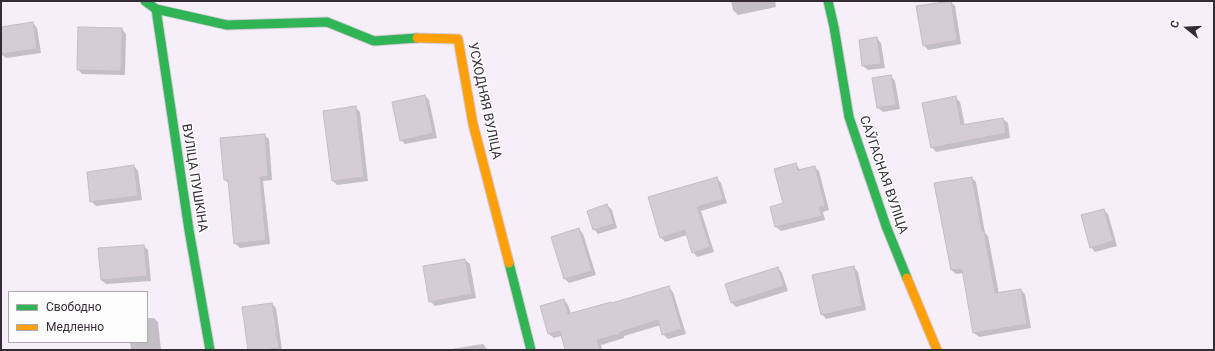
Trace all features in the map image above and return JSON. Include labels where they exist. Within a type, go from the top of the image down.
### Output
[{"type":"street","points":[[145,1],[156,9]]},
{"type":"street","name":"САЎГАСНАЯ ВУЛІЦА","points":[[828,1],[834,26],[849,117],[886,226],[937,350]]},
{"type":"street","name":"ВУЛІЦА ПУШКІНА","points":[[156,9],[188,230],[210,350]]},
{"type":"street","name":"УСХОДНЯЯ ВУЛІЦА","points":[[156,9],[227,25],[327,22],[374,41],[423,38],[458,39],[473,124],[531,350]]},
{"type":"building","points":[[951,1],[957,40],[923,46],[916,6]]},
{"type":"building","points":[[33,22],[37,49],[1,54],[1,27]]},
{"type":"building","points":[[78,27],[122,28],[121,71],[77,70]]},
{"type":"building","points":[[877,37],[881,64],[862,66],[859,40]]},
{"type":"building","points":[[891,75],[896,105],[877,108],[872,78]]},
{"type":"building","points":[[425,95],[433,133],[400,141],[392,102]]},
{"type":"building","points":[[956,96],[961,125],[1003,118],[1006,133],[931,148],[922,103]]},
{"type":"building","points":[[356,106],[364,177],[332,181],[323,111]]},
{"type":"building","points":[[265,134],[268,176],[260,177],[266,240],[234,244],[228,180],[224,180],[220,138]]},
{"type":"building","points":[[796,163],[798,170],[815,166],[825,206],[819,207],[822,216],[775,227],[770,207],[783,203],[774,169]]},
{"type":"building","points":[[134,165],[138,196],[90,202],[87,172]]},
{"type":"building","points":[[717,177],[723,199],[697,207],[710,247],[692,253],[685,230],[660,238],[648,197]]},
{"type":"building","points":[[972,177],[982,231],[984,231],[995,293],[1021,289],[1027,324],[973,333],[962,269],[951,270],[934,183]]},
{"type":"building","points":[[607,204],[614,224],[593,230],[587,211]]},
{"type":"building","points":[[1104,209],[1113,241],[1090,248],[1081,215]]},
{"type":"building","points":[[579,228],[592,271],[564,279],[551,237]]},
{"type":"building","points":[[144,245],[147,276],[101,280],[98,248]]},
{"type":"building","points":[[465,259],[472,294],[429,302],[423,266]]},
{"type":"building","points":[[854,266],[862,306],[821,315],[812,275]]},
{"type":"building","points":[[778,267],[784,286],[731,303],[725,284]]},
{"type":"building","points":[[669,286],[682,329],[662,335],[658,320],[620,332],[620,334],[597,340],[600,350],[565,350],[560,331],[548,334],[540,306],[564,299],[568,314]]},
{"type":"building","points":[[272,303],[279,348],[248,350],[242,307]]},
{"type":"traffic: fast","points":[[145,1],[156,9],[227,25],[327,22],[374,41],[417,38]]},
{"type":"traffic: fast","points":[[828,1],[834,27],[849,117],[886,226],[907,278]]},
{"type":"traffic: fast","points":[[156,9],[189,230],[210,350]]},
{"type":"traffic: fast","points":[[509,263],[531,350]]},
{"type":"traffic: slow","points":[[417,38],[458,39],[473,124],[509,263]]},
{"type":"traffic: slow","points":[[907,278],[937,350]]}]
